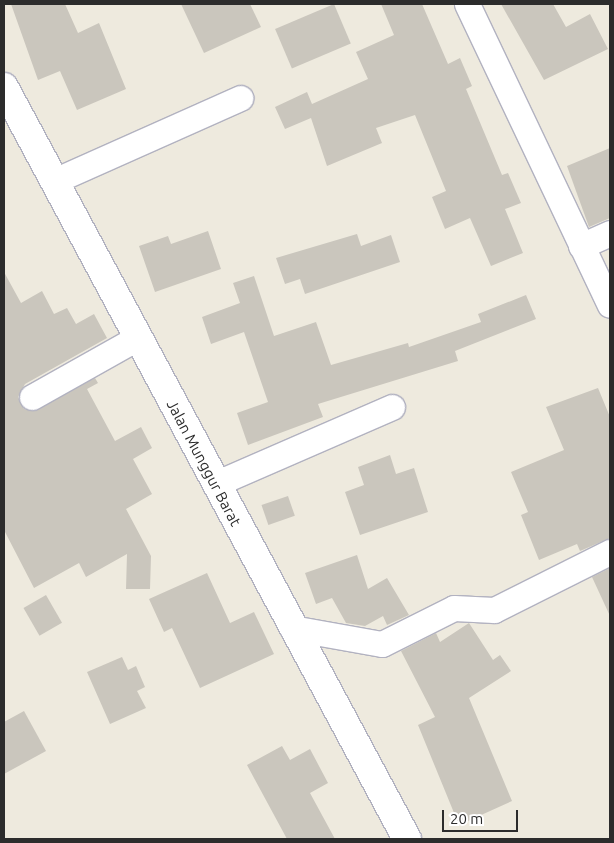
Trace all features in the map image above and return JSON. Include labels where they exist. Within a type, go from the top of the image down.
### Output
[{"type":"street","points":[[467,4],[610,305]]},
{"type":"street","name":"Jalan Munggur Barat","points":[[4,87],[405,839]]},
{"type":"street","points":[[54,181],[240,98]]},
{"type":"street","points":[[581,246],[610,233]]},
{"type":"street","points":[[32,397],[137,338]]},
{"type":"street","points":[[215,484],[392,407]]},
{"type":"street","points":[[292,628],[382,644],[454,608],[494,610],[610,552]]},
{"type":"building","points":[[11,4],[65,4],[78,33],[99,23],[126,89],[77,110],[60,71],[38,80]]},
{"type":"building","points":[[181,4],[250,4],[261,27],[204,53]]},
{"type":"building","points":[[334,4],[351,44],[292,69],[275,29]]},
{"type":"building","points":[[381,4],[422,4],[448,64],[460,58],[472,86],[466,89],[502,175],[508,173],[521,203],[505,209],[523,253],[491,266],[470,218],[445,229],[432,197],[446,191],[415,115],[376,128],[382,143],[327,166],[311,118],[285,129],[275,107],[307,92],[312,104],[368,79],[356,52],[394,35]]},
{"type":"building","points":[[501,4],[553,4],[566,27],[590,14],[608,49],[544,80]]},
{"type":"building","points":[[610,148],[610,218],[589,227],[567,166]]},
{"type":"building","points":[[208,231],[221,269],[155,292],[139,246],[168,236],[171,244]]},
{"type":"building","points":[[357,234],[361,246],[391,235],[400,262],[305,294],[300,279],[285,284],[276,258]]},
{"type":"building","points":[[4,272],[21,303],[42,291],[54,314],[67,308],[76,324],[94,314],[107,338],[25,384],[18,397],[24,409],[32,411],[95,378],[98,383],[87,389],[115,441],[141,427],[152,448],[133,459],[152,494],[126,509],[151,556],[150,589],[126,589],[127,554],[86,577],[79,563],[34,588],[4,530]]},
{"type":"building","points":[[254,276],[274,336],[316,322],[331,365],[408,343],[409,347],[481,322],[478,314],[526,295],[536,319],[455,351],[458,361],[318,404],[323,417],[248,445],[237,413],[268,402],[244,332],[211,344],[202,317],[240,303],[233,283]]},
{"type":"building","points":[[598,388],[610,417],[610,538],[580,551],[577,544],[539,560],[521,515],[528,512],[511,472],[564,450],[546,407]]},
{"type":"building","points":[[390,455],[396,474],[414,468],[428,512],[360,535],[345,492],[364,485],[358,467]]},
{"type":"building","points":[[288,496],[295,516],[268,525],[262,505]]},
{"type":"building","points":[[357,555],[368,589],[387,578],[409,615],[387,625],[383,616],[365,626],[346,623],[332,598],[316,604],[305,573]]},
{"type":"building","points":[[610,568],[610,616],[592,577]]},
{"type":"building","points":[[207,573],[230,623],[254,612],[274,654],[200,688],[172,628],[164,632],[149,599]]},
{"type":"building","points":[[46,595],[62,623],[39,636],[23,608]]},
{"type":"building","points":[[469,623],[493,660],[500,655],[511,671],[469,698],[512,801],[459,825],[418,725],[435,717],[401,651],[436,633],[440,642]]},
{"type":"building","points":[[122,657],[128,670],[136,666],[145,687],[137,691],[146,708],[110,724],[87,672]]},
{"type":"building","points":[[24,711],[46,751],[4,774],[4,722]]},
{"type":"building","points":[[282,746],[290,760],[310,749],[328,783],[310,793],[335,839],[287,839],[247,765]]}]
